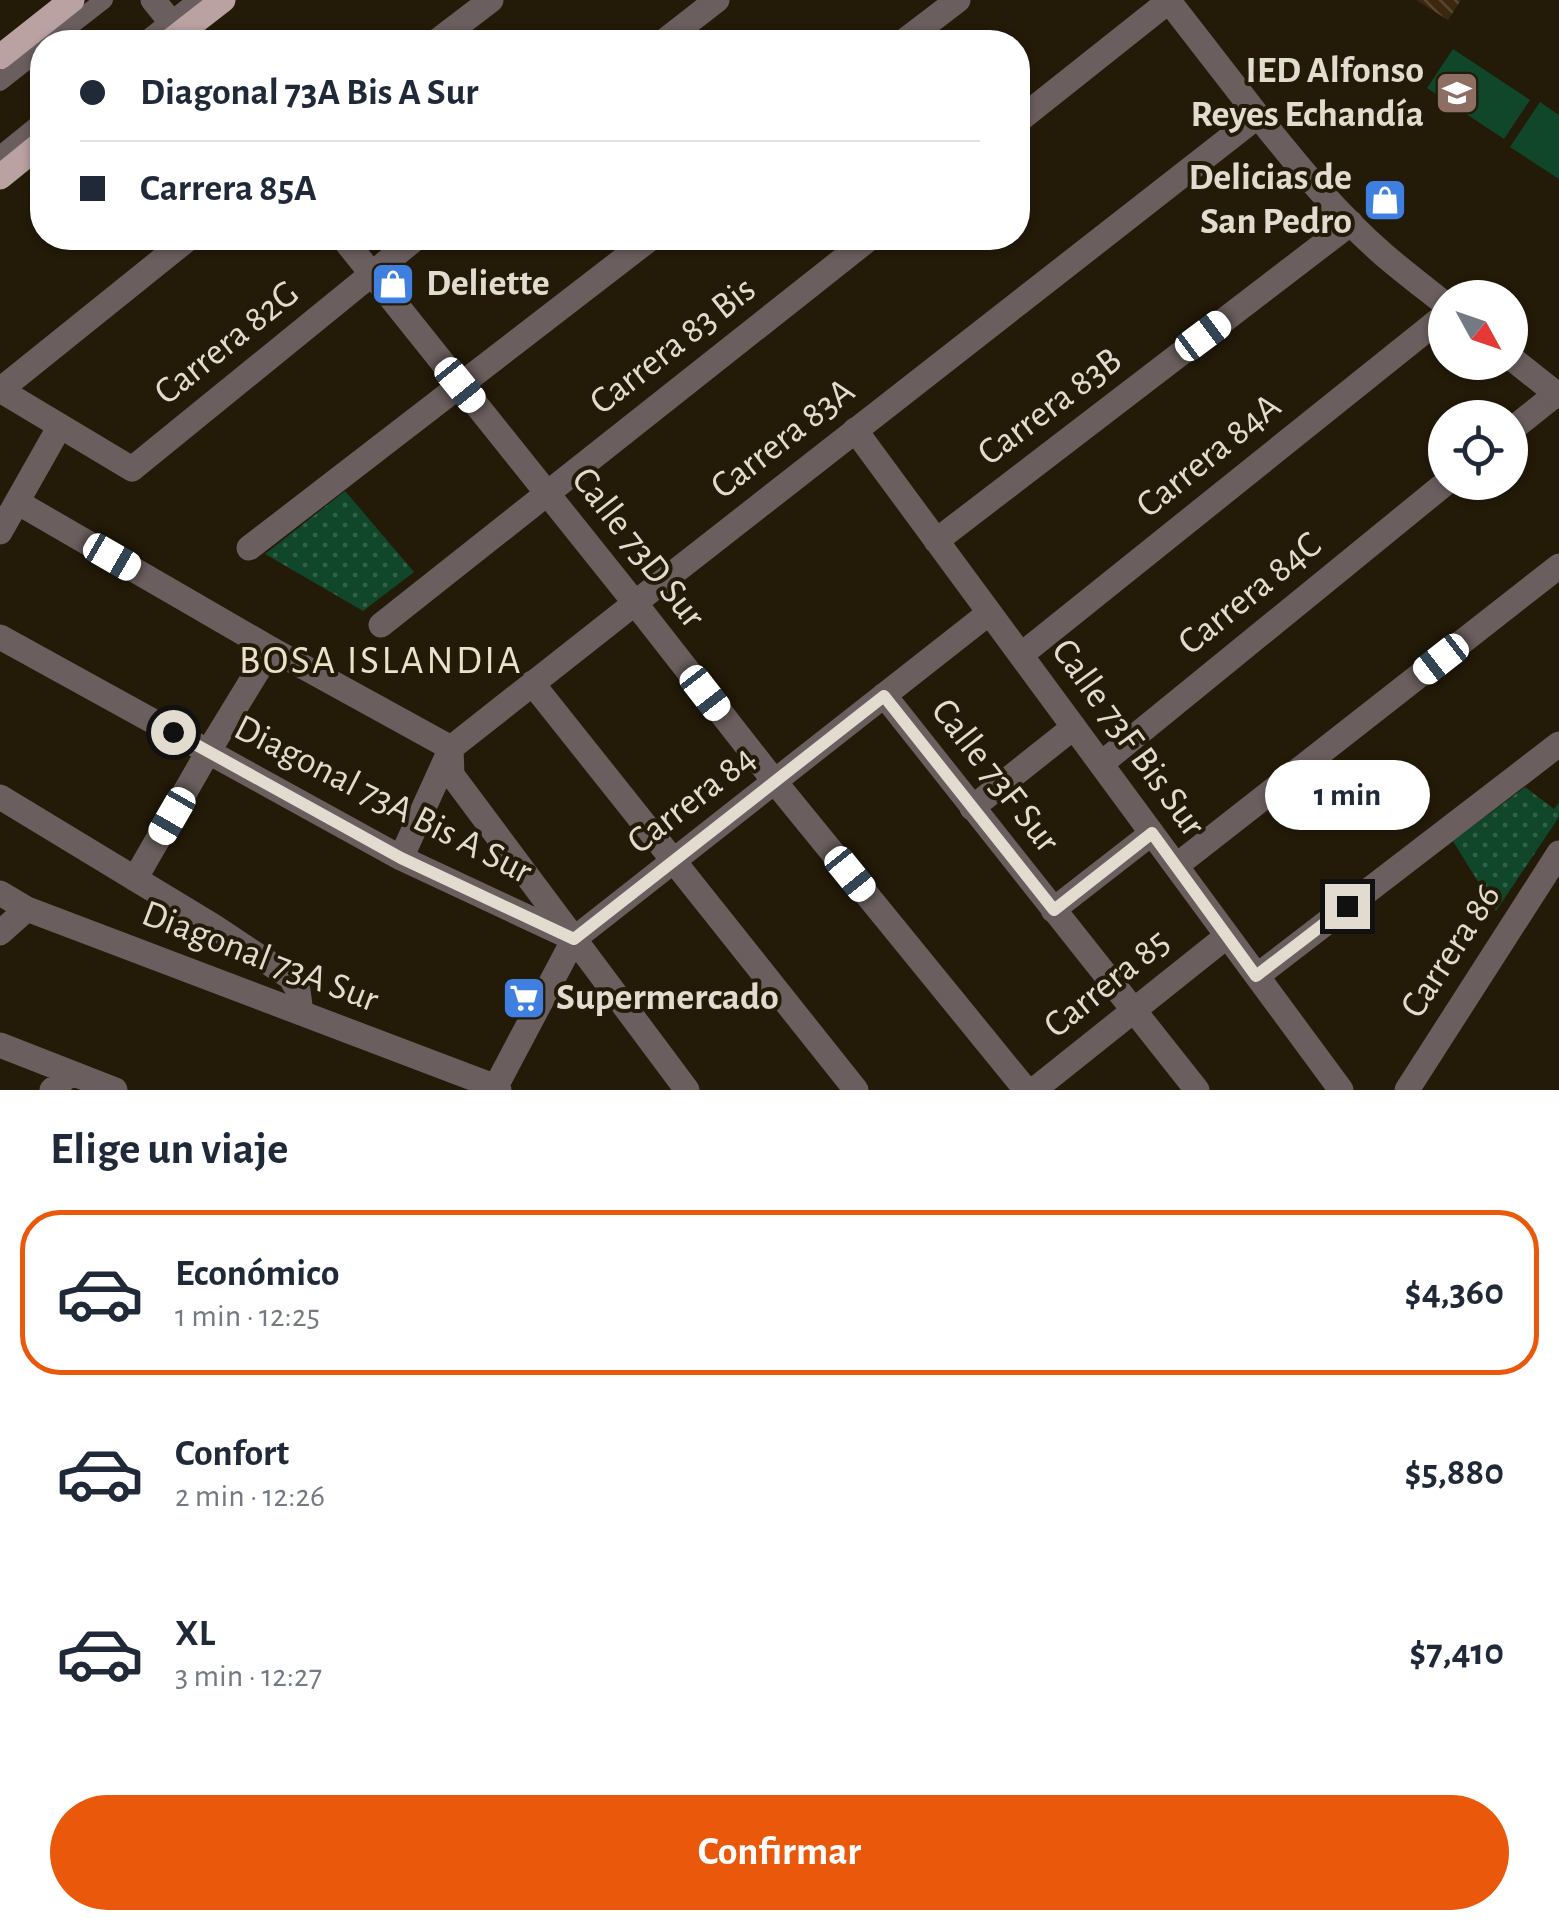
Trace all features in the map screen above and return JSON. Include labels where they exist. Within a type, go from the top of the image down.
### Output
[{"type":"main road","points":[[34,30],[72,0]]},
{"type":"main road","points":[[184,30],[223,0]]},
{"type":"main road","points":[[0,57],[30,33]]},
{"type":"main road","points":[[0,177],[30,153]]},
{"type":"street","points":[[153,0],[174,30]]},
{"type":"street","points":[[452,30],[491,0]]},
{"type":"street","points":[[678,30],[717,0]]},
{"type":"street","points":[[919,30],[958,0]]},
{"type":"street","points":[[1030,111],[1168,0],[1297,164],[1351,223],[1428,290]]},
{"type":"street","name":"Carrera 83A","points":[[401,858],[451,748],[1258,116]]},
{"type":"street","name":"Carrera 83B","points":[[936,541],[1351,223]]},
{"type":"street","points":[[0,532],[60,426],[0,390],[175,250]]},
{"type":"street","name":"Calle 73D Sur","points":[[353,250],[775,782],[1026,1090]]},
{"type":"street","name":"Carrera 82G","points":[[60,426],[132,469],[401,250]]},
{"type":"street","points":[[249,548],[635,250]]},
{"type":"street","name":"Carrera 83 Bis","points":[[381,625],[855,250]]},
{"type":"street","name":"Carrera 84A","points":[[1021,655],[1428,330]]},
{"type":"street","points":[[1528,371],[1558,395],[1528,418]]},
{"type":"street","name":"Calle 73F Bis Sur","points":[[855,430],[1340,1090]]},
{"type":"street","name":"Carrera 84C","points":[[1100,764],[1428,497]]},
{"type":"street","points":[[17,502],[451,748],[452,775],[687,1090]]},
{"type":"street","points":[[1176,866],[1559,566]]},
{"type":"street","name":"Carrera 84","points":[[496,1089],[574,939],[989,613]]},
{"type":"street","name":"Diagonal 73A Bis A Sur","points":[[0,637],[401,858],[574,939]]},
{"type":"street","points":[[135,879],[271,649]]},
{"type":"street","points":[[532,684],[856,1090]]},
{"type":"street","name":"Calle 73F Sur","points":[[884,696],[1197,1090]]},
{"type":"street","points":[[972,808],[1074,727]]},
{"type":"street","points":[[1256,976],[1559,744]]},
{"type":"street","points":[[0,798],[214,926],[290,977],[298,990],[301,1012]]},
{"type":"street","points":[[1054,910],[1152,833]]},
{"type":"street","name":"Carrera 86","points":[[1406,1090],[1559,852]]},
{"type":"street","name":"Diagonal 73A Sur","points":[[0,893],[26,910],[496,1089]]},
{"type":"street","points":[[0,933],[26,910]]},
{"type":"street","name":"Carrera 85","points":[[1034,1090],[1227,936]]},
{"type":"street","points":[[0,1045],[62,1082],[115,1090]]},
{"type":"lane","points":[[65,30],[104,0]]},
{"type":"lane","points":[[180,30],[197,0]]},
{"type":"lane","points":[[0,82],[30,58]]},
{"type":"lane","points":[[0,155],[30,131]]},
{"type":"green space","points":[[1453,49],[1530,100],[1504,139],[1427,88]]},
{"type":"green space","points":[[1540,102],[1559,115],[1559,179],[1510,147]]},
{"type":"green space","points":[[345,491],[414,572],[363,611],[265,554]]},
{"type":"green space","points":[[1525,787],[1554,809],[1559,802],[1559,817],[1496,911],[1453,841]]},
{"type":"building","points":[[1416,0],[1461,0],[1448,20]]},
{"type":"place","name":"IED Alfonso Reyes Echandía","points":[[1457,93]]},
{"type":"place","name":"Delicias de San Pedro","points":[[1385,200]]},
{"type":"place","name":"Deliette","points":[[393,284]]},
{"type":"place","name":"Supermercado","points":[[524,998]]},
{"type":"district","name":"BOSA ISLANDIA","points":[[381,661]]},
{"type":"route","points":[[173,732],[401,858],[574,939],[884,696],[1054,910],[1152,833],[1256,976],[1347,906]]}]
